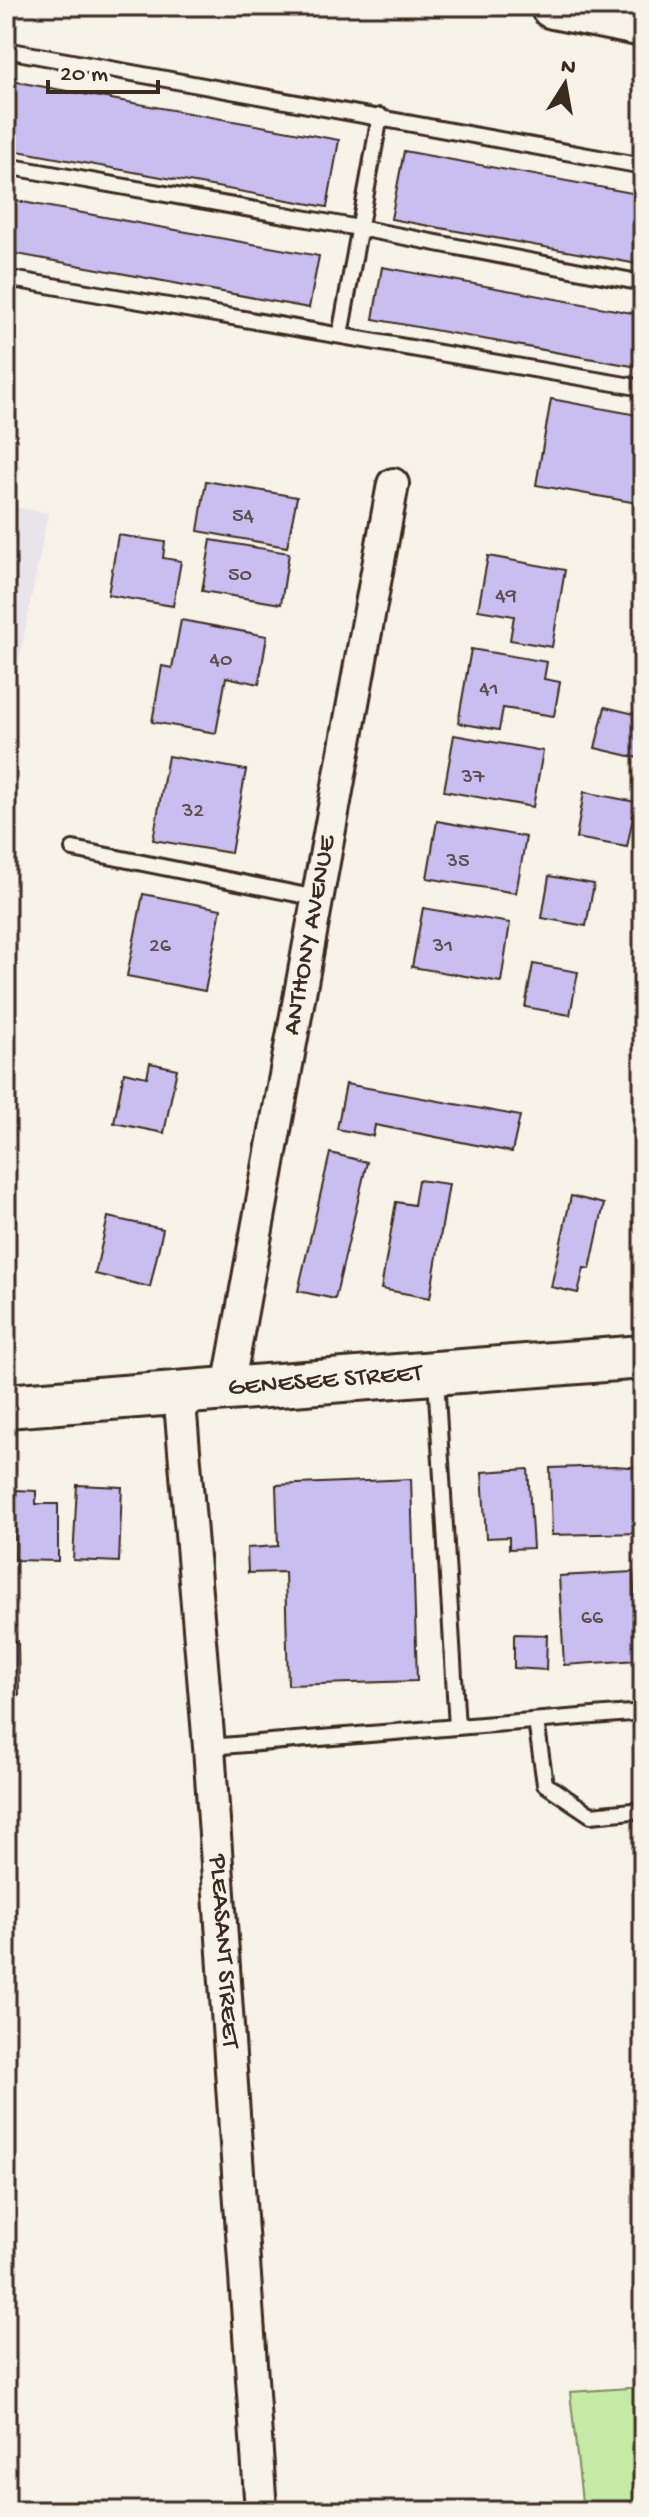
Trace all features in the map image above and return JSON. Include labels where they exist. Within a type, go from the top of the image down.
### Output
[{"type":"highway","points":[[553,6],[643,24]]},
{"type":"main road","name":"GENESEE STREET","points":[[6,1406],[643,1357]]},
{"type":"street","name":"ANTHONY AVENUE","points":[[228,1388],[393,484]]},
{"type":"street","name":"PLEASANT STREET","points":[[179,1391],[209,1747],[261,2511]]},
{"type":"lane","points":[[6,50],[643,166]]},
{"type":"lane","points":[[340,335],[380,116]]},
{"type":"lane","points":[[6,166],[359,228],[643,283]]},
{"type":"lane","points":[[6,278],[643,388]]},
{"type":"lane","points":[[73,849],[317,898]]},
{"type":"lane","points":[[436,1374],[457,1727]]},
{"type":"lane","points":[[209,1747],[643,1712]]},
{"type":"lane","points":[[536,1721],[545,1784],[591,1815],[643,1810]]},
{"type":"shaded area","points":[[6,461],[21,465],[14,507],[48,513],[6,726]]},
{"type":"green space","points":[[643,2387],[643,2511],[583,2511],[570,2392]]},
{"type":"building","points":[[6,80],[339,140],[327,207],[6,149]]},
{"type":"building","points":[[404,151],[643,195],[643,265],[391,219]]},
{"type":"building","points":[[6,199],[319,256],[309,308],[6,252]]},
{"type":"building","points":[[382,267],[643,315],[643,368],[373,319]]},
{"type":"building","points":[[551,399],[643,416],[643,504],[536,485]]},
{"type":"building","points":[[206,481],[297,497],[287,547],[198,531]]},
{"type":"building","points":[[118,535],[165,542],[163,558],[181,561],[173,606],[108,595]]},
{"type":"building","points":[[211,540],[289,553],[281,604],[202,591]]},
{"type":"building","points":[[488,556],[565,570],[552,647],[510,640],[514,616],[478,610]]},
{"type":"building","points":[[181,620],[267,636],[259,684],[226,677],[216,733],[152,722],[162,666],[172,668]]},
{"type":"building","points":[[471,649],[547,662],[544,679],[560,682],[554,716],[503,708],[499,730],[458,723]]},
{"type":"building","points":[[605,707],[643,716],[638,758],[595,748]]},
{"type":"building","points":[[454,735],[543,751],[533,807],[444,791]]},
{"type":"building","points":[[168,756],[246,770],[231,853],[153,840]]},
{"type":"building","points":[[584,792],[636,802],[627,847],[576,838]]},
{"type":"building","points":[[437,821],[526,837],[516,893],[427,878]]},
{"type":"building","points":[[549,876],[594,884],[586,926],[542,918]]},
{"type":"building","points":[[143,894],[221,909],[205,991],[127,976]]},
{"type":"building","points":[[423,908],[510,923],[501,982],[412,967]]},
{"type":"building","points":[[533,964],[578,972],[570,1015],[525,1007]]},
{"type":"building","points":[[150,1063],[177,1069],[164,1133],[114,1123],[124,1072],[147,1077]]},
{"type":"building","points":[[346,1084],[520,1116],[512,1152],[375,1125],[373,1136],[337,1129]]},
{"type":"building","points":[[330,1153],[367,1162],[335,1299],[298,1291]]},
{"type":"building","points":[[418,1180],[449,1184],[430,1298],[381,1289],[396,1202],[414,1205]]},
{"type":"building","points":[[571,1196],[604,1204],[590,1269],[584,1268],[578,1293],[551,1287]]},
{"type":"building","points":[[108,1217],[163,1229],[150,1287],[95,1274]]},
{"type":"building","points":[[550,1468],[643,1468],[643,1533],[552,1535]]},
{"type":"building","points":[[528,1469],[533,1548],[509,1549],[509,1537],[486,1538],[482,1472]]},
{"type":"building","points":[[411,1479],[417,1681],[288,1685],[285,1572],[248,1573],[247,1548],[278,1546],[276,1485]]},
{"type":"building","points":[[77,1485],[122,1487],[119,1562],[73,1560]]},
{"type":"building","points":[[16,1490],[36,1491],[36,1504],[58,1504],[58,1561],[15,1560]]},
{"type":"building","points":[[633,1572],[638,1660],[564,1665],[559,1576]]},
{"type":"building","points":[[514,1634],[547,1635],[546,1670],[514,1668]]},
{"type":"building","points":[[6,1641],[18,1641],[19,1695],[6,1696]]}]
